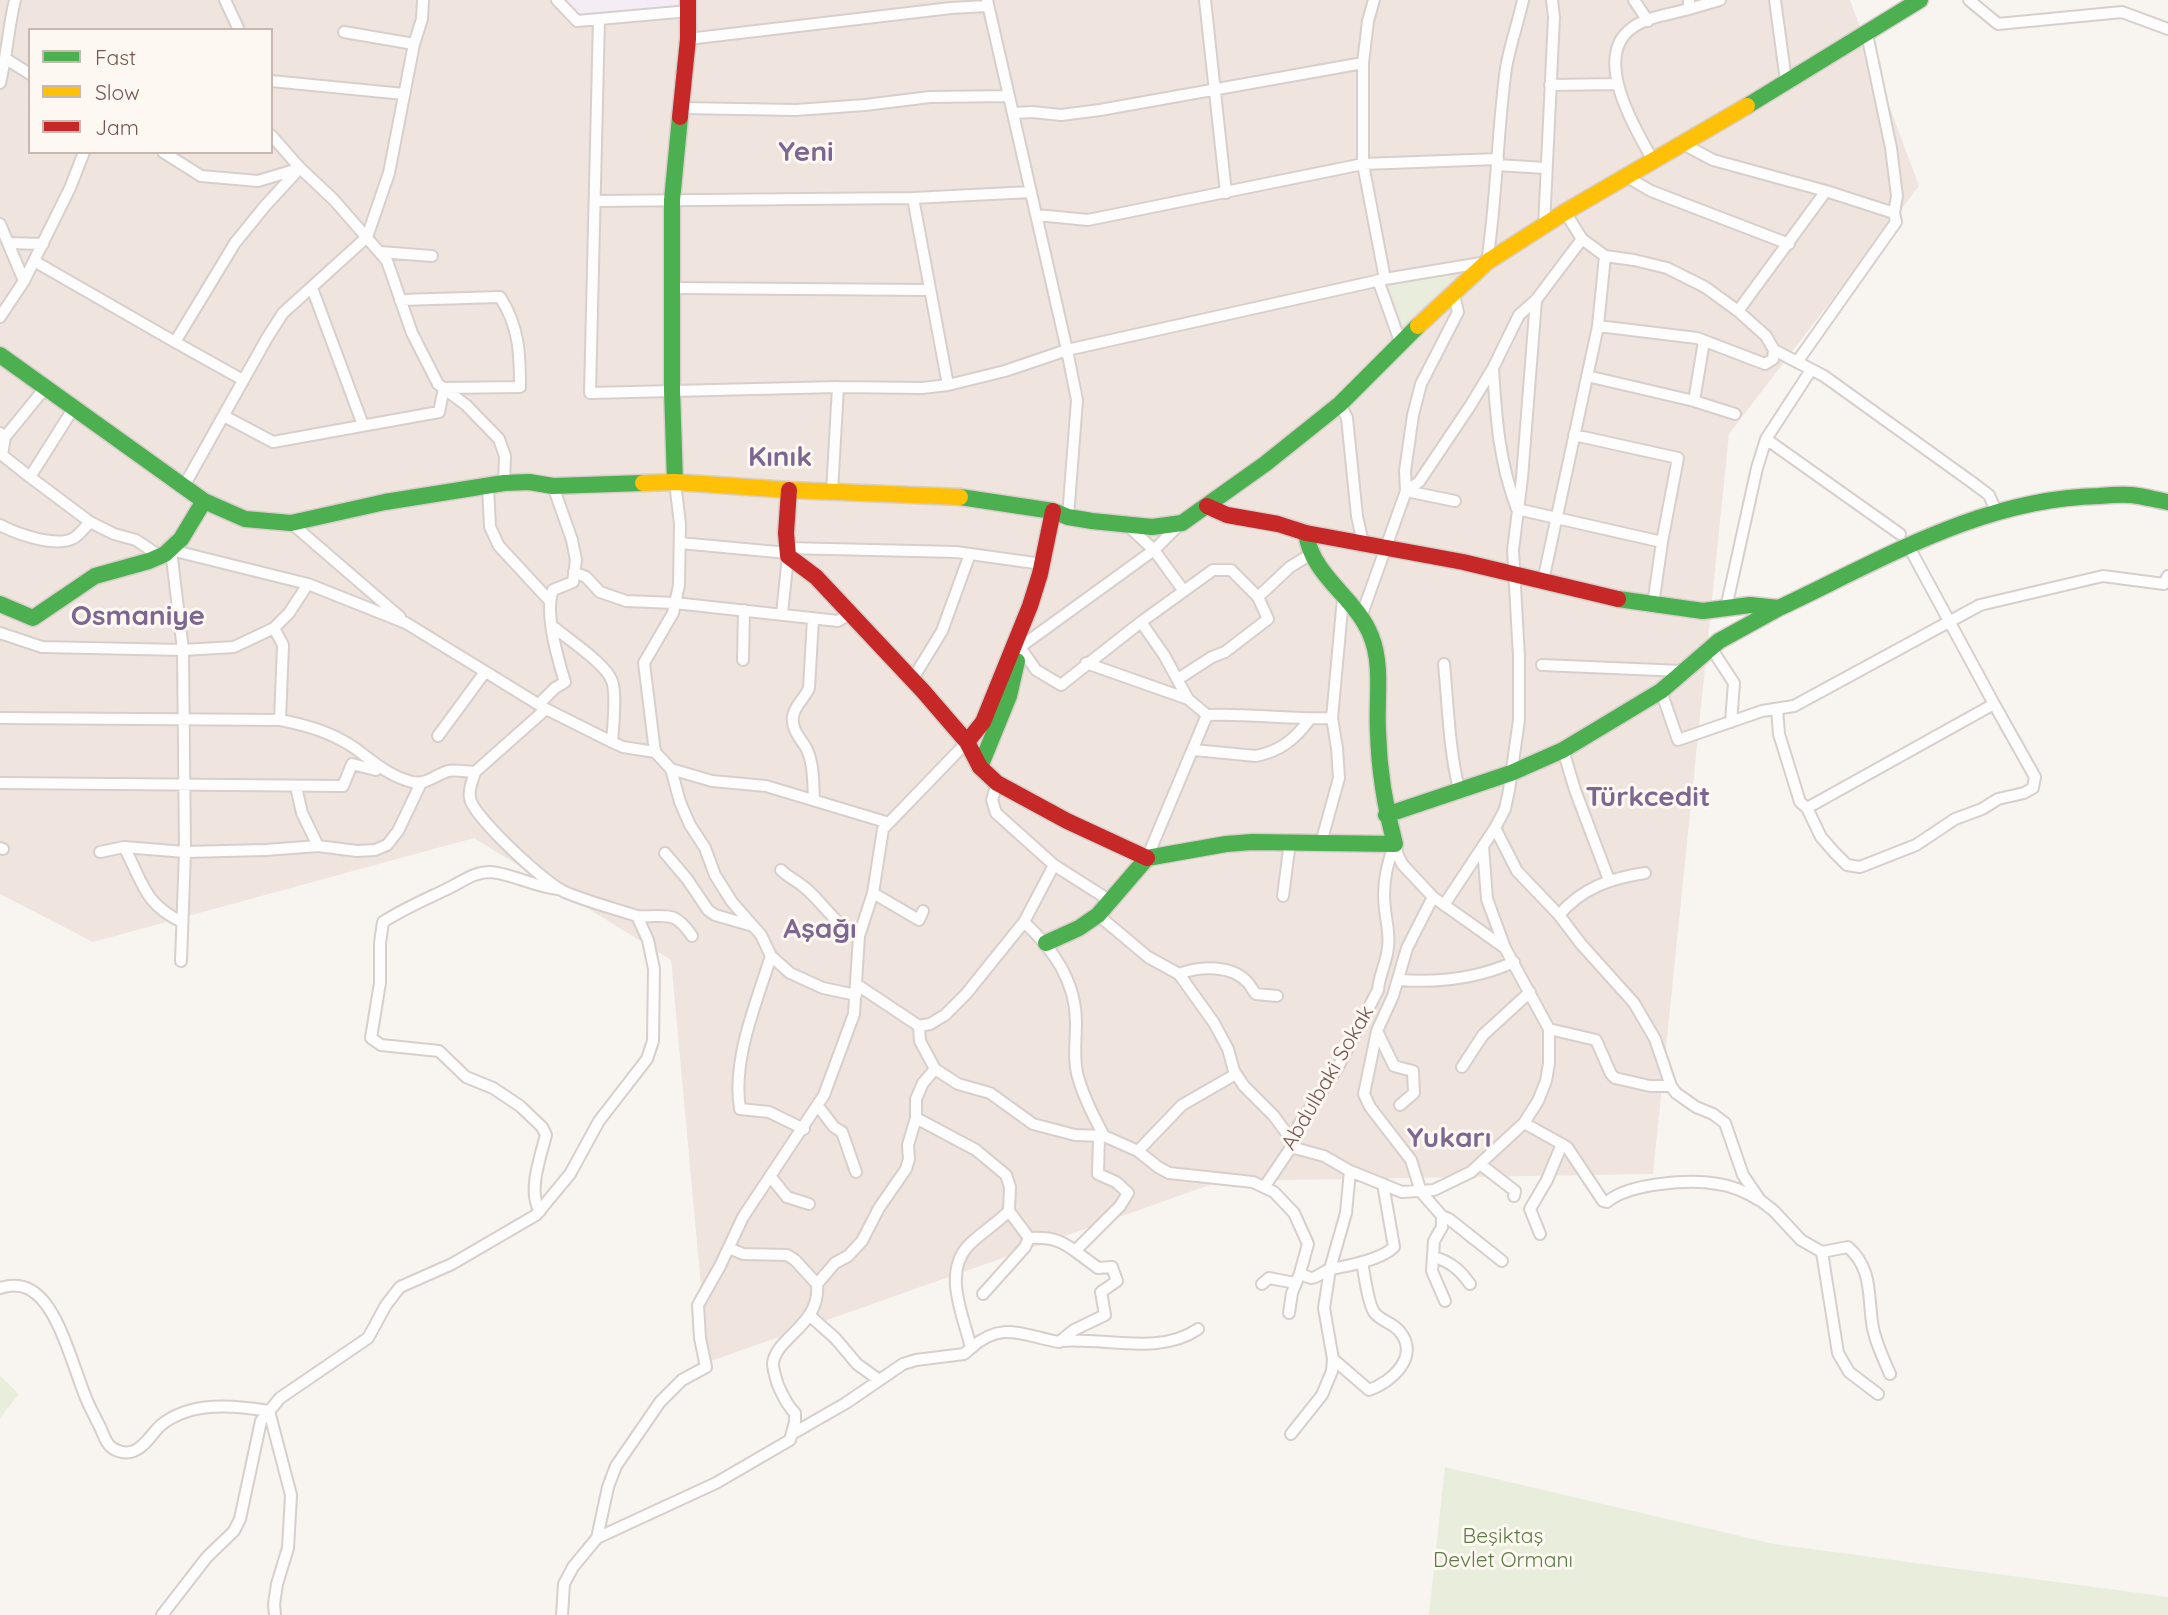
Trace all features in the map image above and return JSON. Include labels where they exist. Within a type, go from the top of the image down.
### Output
[{"type":"street","points":[[0,83],[15,0]]},
{"type":"street","points":[[225,0],[238,28]]},
{"type":"street","points":[[184,486],[283,313],[367,237],[389,173],[414,44],[422,19],[423,0]]},
{"type":"street","points":[[557,0],[577,21],[689,6],[672,200],[672,390],[680,543],[679,585],[673,613],[645,663],[655,752],[671,769],[680,802],[690,825],[705,848],[715,875],[732,902],[766,942],[771,956],[790,973],[823,988],[856,990],[919,1026],[930,1024],[945,1015],[966,994],[1024,922],[1054,865]]},
{"type":"street","points":[[1205,0],[1216,81],[1214,89],[1226,193]]},
{"type":"street","points":[[1374,0],[1368,21],[1363,63],[1363,164],[1382,280],[1401,344]]},
{"type":"street","points":[[1487,262],[1507,65],[1523,0]]},
{"type":"street","points":[[1544,226],[1554,17],[1552,0]]},
{"type":"street","points":[[1634,0],[1648,21]]},
{"type":"street","points":[[1654,162],[1638,134],[1617,84],[1619,44],[1624,33],[1635,25],[1689,4],[1720,0]]},
{"type":"street","points":[[1775,0],[1786,81]]},
{"type":"street","points":[[980,767],[1009,696],[1015,651],[1154,550],[1182,523],[1340,404],[1453,291],[1487,262],[1565,212],[1654,162],[1920,0]]},
{"type":"street","points":[[1969,0],[1998,24],[2122,12],[2168,29]]},
{"type":"street","points":[[562,1615],[562,1594],[567,1576],[597,1538],[608,1487],[616,1466],[660,1402],[682,1380],[706,1367],[700,1338],[698,1305],[743,1217],[804,1129],[824,1095],[854,1014],[859,936],[873,893],[883,830],[983,722],[1015,651],[1060,514],[1077,400],[1068,350],[987,3],[950,4],[688,39]]},
{"type":"street","points":[[599,19],[590,393],[838,387],[922,388],[947,385],[1005,371],[1068,350],[1382,280],[1487,262]]},
{"type":"street","points":[[344,32],[414,44]]},
{"type":"street","points":[[1797,362],[1896,222],[1891,148],[1867,34]]},
{"type":"street","points":[[6,59],[28,73]]},
{"type":"street","points":[[1014,113],[1061,115],[1100,110],[1363,63]]},
{"type":"street","points":[[273,81],[404,94]]},
{"type":"street","points":[[1550,85],[1617,84]]},
{"type":"street","points":[[682,108],[796,110],[930,97],[1009,96]]},
{"type":"street","points":[[273,137],[334,200],[387,261],[424,360],[438,384],[466,405],[499,439],[505,456],[496,485],[490,527],[499,547],[549,600],[555,628],[553,638],[565,682],[555,688],[542,707],[475,772],[469,800],[476,812],[524,860],[558,889]]},
{"type":"street","points":[[1683,144],[1713,160],[1894,213]]},
{"type":"street","points":[[0,317],[24,281],[43,244],[83,154]]},
{"type":"street","points":[[166,154],[201,176],[258,181],[300,168]]},
{"type":"street","points":[[1037,215],[1088,220],[1363,164],[1497,162],[1545,168]]},
{"type":"street","points":[[175,342],[235,243],[300,168]]},
{"type":"street","points":[[1628,177],[1651,191],[1789,244]]},
{"type":"street","points":[[1738,311],[1826,191]]},
{"type":"street","points":[[595,201],[913,198],[1031,192]]},
{"type":"street","points":[[913,198],[947,385]]},
{"type":"street","points":[[1565,212],[1583,239],[1605,256],[1667,268],[1705,288],[1738,311],[1766,336],[1774,350],[1824,376],[1989,495],[1996,511]]},
{"type":"street","points":[[0,224],[24,281]]},
{"type":"street","points":[[1406,491],[1419,482],[1493,368],[1519,315],[1536,300],[1583,239]]},
{"type":"street","points":[[8,243],[43,244]]},
{"type":"street","points":[[380,253],[432,256]]},
{"type":"street","points":[[1542,581],[1598,326],[1605,256]]},
{"type":"street","points":[[34,261],[243,380]]},
{"type":"street","points":[[312,288],[363,425]]},
{"type":"street","points":[[673,288],[928,290]]},
{"type":"street","points":[[1361,617],[1406,491],[1405,471],[1421,384],[1458,312],[1453,291]]},
{"type":"street","points":[[400,300],[500,297],[512,314],[519,343],[520,387],[443,388]]},
{"type":"street","points":[[1444,905],[1505,809],[1511,773],[1519,720],[1519,657],[1513,573],[1536,300]]},
{"type":"street","points":[[1598,326],[1704,341],[1765,364],[1773,359],[1774,350]]},
{"type":"street","points":[[1694,401],[1704,341]]},
{"type":"street","points":[[0,355],[204,500],[245,519],[291,523],[386,502],[529,482],[553,486],[675,482],[962,497],[1127,525],[1152,527],[1182,523]]},
{"type":"street","points":[[1493,368],[1496,426],[1503,468],[1517,509]]},
{"type":"street","points":[[1726,608],[1766,439],[1811,370]]},
{"type":"street","points":[[1587,376],[1694,401],[1735,414]]},
{"type":"street","points":[[832,492],[838,387]]},
{"type":"street","points":[[45,388],[3,435],[2,455],[90,522],[166,553],[308,584],[406,623]]},
{"type":"street","points":[[224,416],[273,442],[439,412],[443,388]]},
{"type":"street","points":[[1340,404],[1346,418],[1357,516],[1363,544]]},
{"type":"street","points":[[30,477],[73,409]]},
{"type":"street","points":[[1574,435],[1678,458],[1653,606]]},
{"type":"street","points":[[1766,439],[1905,541],[2035,777],[2033,788],[1998,799],[1955,819],[1916,845],[1860,867],[1847,865],[1821,837],[1807,808],[1800,802],[1779,734],[1777,709]]},
{"type":"street","points":[[549,600],[553,590],[573,582],[576,560],[572,540],[553,486]]},
{"type":"street","points":[[782,614],[788,552],[789,490]]},
{"type":"street","points":[[1406,491],[1455,501]]},
{"type":"street","points":[[1387,815],[1511,773],[1563,751],[1661,691],[1710,648],[1905,541],[1996,511],[2038,501],[2080,496],[2130,495],[2168,502]]},
{"type":"street","points":[[17,638],[33,618],[48,610],[76,586],[101,573],[166,553],[204,500]]},
{"type":"street","points":[[1207,506],[1227,515],[1278,524],[1306,533],[1513,573],[1601,596],[1653,606],[1703,611],[1750,605],[1779,608]]},
{"type":"street","points":[[1517,509],[1662,541]]},
{"type":"street","points":[[0,525],[30,537],[59,542],[74,538],[90,522]]},
{"type":"street","points":[[291,523],[406,623],[542,707],[624,747],[655,752]]},
{"type":"street","points":[[1127,525],[1154,550],[1183,590]]},
{"type":"street","points":[[1306,533],[1306,543],[1311,554],[1343,598],[1361,617],[1375,647],[1380,780],[1398,856],[1433,897],[1505,948]]},
{"type":"street","points":[[680,543],[788,552],[876,549],[956,552],[1042,565]]},
{"type":"street","points":[[788,552],[817,577],[912,680],[967,742],[980,767],[997,783],[1068,821],[1147,858],[1226,844],[1395,844]]},
{"type":"street","points":[[166,553],[183,650],[185,852],[181,961]]},
{"type":"street","points":[[912,680],[942,631],[970,554]]},
{"type":"street","points":[[1258,597],[1290,567],[1311,554]]},
{"type":"street","points":[[1015,651],[1036,670],[1061,685],[1183,590],[1213,570],[1231,570],[1258,597],[1268,619],[1225,652],[1212,657],[1178,679]]},
{"type":"street","points":[[574,572],[586,577],[596,589],[612,598],[640,603],[675,603],[838,621],[850,614]]},
{"type":"street","points":[[1661,691],[1678,740],[1762,712],[1794,706],[1980,604],[2104,576],[2164,584],[2168,576]]},
{"type":"street","points":[[0,633],[42,647],[183,650],[234,647],[274,628],[289,613],[308,584]]},
{"type":"street","points":[[1321,843],[1339,778],[1332,718],[1343,598]]},
{"type":"street","points":[[0,604],[33,618]]},
{"type":"street","points":[[743,660],[744,610]]},
{"type":"street","points":[[813,618],[809,688],[796,707],[792,720],[796,736],[806,748],[811,763],[814,800]]},
{"type":"street","points":[[1141,622],[1188,699]]},
{"type":"street","points":[[274,628],[283,645],[280,720]]},
{"type":"street","points":[[555,628],[592,657],[612,680],[615,716],[612,742]]},
{"type":"street","points":[[1710,648],[1734,683],[1731,722]]},
{"type":"street","points":[[1086,663],[1188,699],[1208,715],[1332,718]]},
{"type":"street","points":[[1444,664],[1453,764],[1459,789]]},
{"type":"street","points":[[1542,665],[1682,671]]},
{"type":"street","points":[[438,736],[485,672]]},
{"type":"street","points":[[1807,808],[1994,704]]},
{"type":"street","points":[[1046,943],[1079,928],[1098,915],[1147,858],[1208,715]]},
{"type":"street","points":[[0,718],[280,720],[306,725],[330,735],[355,748],[392,776],[421,783],[449,771],[475,772]]},
{"type":"street","points":[[1194,750],[1256,756],[1266,754],[1289,743],[1310,719]]},
{"type":"street","points":[[1563,751],[1609,880]]},
{"type":"street","points":[[0,783],[343,786],[352,764],[376,771],[379,768]]},
{"type":"street","points":[[671,769],[712,781],[766,786],[889,822]]},
{"type":"street","points":[[100,852],[124,847],[185,852],[318,846],[357,851],[375,850],[387,845],[398,831],[421,783]]},
{"type":"street","points":[[997,783],[992,800],[996,813],[1054,865],[1109,900]]},
{"type":"street","points":[[296,787],[302,813],[318,846]]},
{"type":"street","points":[[1495,828],[1517,871],[1559,915],[1634,1003],[1655,1039],[1671,1086],[1676,1093],[1725,1123],[1739,1167],[1760,1200]]},
{"type":"street","points":[[1283,896],[1290,842]]},
{"type":"street","name":"Abdulbaki Sokak","points":[[1265,1186],[1294,1143],[1298,1126],[1338,1067],[1378,990],[1378,979],[1388,949],[1384,905],[1385,870],[1395,844]]},
{"type":"street","points":[[1098,915],[1148,957],[1179,974],[1214,1023],[1244,1086],[1274,1116],[1298,1149],[1324,1156],[1350,1171],[1402,1192],[1434,1190],[1471,1172],[1524,1123],[1538,1101],[1549,1063],[1549,1029],[1505,948],[1487,899],[1483,846]]},
{"type":"street","points":[[124,847],[149,899],[167,915],[182,922]]},
{"type":"street","points":[[665,853],[708,910],[715,915],[753,926]]},
{"type":"street","points":[[781,870],[791,880],[804,886],[835,919],[859,936]]},
{"type":"street","points":[[540,1211],[535,1203],[534,1193],[546,1135],[542,1127],[520,1106],[493,1088],[466,1077],[439,1051],[381,1045],[371,1038],[380,983],[383,922],[476,873],[492,872],[558,889],[637,916],[670,916],[682,921],[692,936]]},
{"type":"street","points":[[1559,915],[1572,899],[1609,880],[1645,873]]},
{"type":"street","points":[[873,893],[919,920],[923,911]]},
{"type":"street","points":[[1433,897],[1407,948],[1399,980],[1377,1031],[1364,1094],[1370,1107],[1410,1160],[1421,1192],[1442,1216],[1502,1261]]},
{"type":"street","points":[[162,1615],[206,1557],[233,1531],[240,1519],[261,1421],[280,1398],[368,1338],[386,1305],[400,1287],[452,1265],[540,1211],[570,1174],[599,1121],[647,1059],[653,1041],[654,969],[648,940],[637,916]]},
{"type":"street","points":[[1024,922],[1046,943],[1069,983],[1076,1020],[1077,1075],[1102,1136],[1098,1174],[1116,1182],[1128,1193],[1120,1206],[1075,1251]]},
{"type":"street","points":[[771,956],[752,1012],[737,1094],[740,1109],[769,1112],[804,1129]]},
{"type":"street","points":[[1399,980],[1468,978],[1514,962]]},
{"type":"street","points":[[1179,974],[1213,968],[1236,975],[1248,983],[1256,994],[1276,996]]},
{"type":"street","points":[[1378,990],[1393,996]]},
{"type":"street","points":[[1462,1067],[1483,1035],[1530,992]]},
{"type":"street","points":[[919,1026],[920,1041],[935,1069],[958,1084],[990,1093],[1033,1124],[1075,1135],[1102,1136],[1138,1151],[1169,1173],[1229,1178],[1265,1186],[1294,1213],[1309,1249],[1289,1313]]},
{"type":"street","points":[[1549,1029],[1596,1040],[1615,1078],[1650,1086],[1671,1086]]},
{"type":"street","points":[[1377,1031],[1394,1066],[1413,1071],[1414,1093],[1401,1105]]},
{"type":"street","points":[[817,1284],[835,1263],[848,1256],[862,1241],[879,1208],[906,1169],[909,1159],[908,1145],[916,1118],[916,1099],[923,1083],[935,1069]]},
{"type":"street","points":[[1138,1151],[1182,1105],[1236,1074]]},
{"type":"street","points":[[818,1106],[834,1127],[842,1132],[856,1172]]},
{"type":"street","points":[[916,1118],[976,1150],[1006,1175],[1010,1187],[1009,1212],[1029,1238]]},
{"type":"street","points":[[1524,1123],[1567,1147],[1603,1201],[1634,1190],[1665,1184],[1717,1183],[1760,1200],[1801,1240],[1822,1252],[1848,1247],[1863,1265],[1869,1283],[1872,1323],[1890,1374]]},
{"type":"street","points":[[1541,1234],[1530,1209],[1547,1180],[1562,1144]]},
{"type":"street","points":[[1480,1164],[1515,1191],[1514,1196]]},
{"type":"street","points":[[1291,1434],[1322,1395],[1332,1371],[1333,1359],[1324,1308],[1330,1269],[1346,1213],[1350,1171]]},
{"type":"street","points":[[770,1176],[787,1197],[809,1204]]},
{"type":"street","points":[[1262,1284],[1265,1279],[1313,1278],[1330,1269],[1362,1263],[1394,1247],[1383,1184]]},
{"type":"street","points":[[971,1348],[956,1287],[957,1271],[967,1248],[1009,1212]]},
{"type":"street","points":[[1442,1216],[1442,1227],[1434,1241],[1433,1276],[1445,1301]]},
{"type":"street","points":[[1029,1238],[1046,1237],[1062,1241],[1098,1268],[1112,1267],[1117,1281],[1101,1292],[1105,1315],[1091,1320],[1059,1342]]},
{"type":"street","points":[[983,1294],[1025,1247],[1029,1238]]},
{"type":"street","points":[[597,1538],[716,1483],[790,1440],[795,1413],[779,1388],[773,1365],[777,1353],[809,1315],[818,1296],[817,1284],[795,1259],[787,1255],[743,1254],[729,1248]]},
{"type":"street","points":[[1822,1252],[1838,1353],[1849,1372],[1878,1394]]},
{"type":"street","points":[[1433,1257],[1460,1271],[1470,1284]]},
{"type":"street","points":[[1333,1359],[1369,1390],[1398,1370],[1408,1353],[1402,1333],[1374,1312],[1362,1263]]},
{"type":"street","points":[[0,1288],[24,1287],[44,1302],[65,1339],[105,1440],[115,1450],[136,1450],[169,1419],[195,1409],[245,1407],[269,1411]]},
{"type":"street","points":[[809,1315],[835,1338],[857,1364],[879,1380]]},
{"type":"street","points":[[792,1434],[818,1421],[902,1364],[964,1354],[981,1339],[1004,1330],[1059,1342],[1075,1340],[1111,1344],[1185,1338],[1198,1329]]},
{"type":"street","points":[[269,1411],[291,1495],[288,1548],[277,1584],[275,1615]]},
{"type":"shaded area","points":[[0,0],[1850,0],[1919,186],[1729,434],[1653,1174],[1221,1181],[708,1362],[671,960],[474,838],[93,942],[0,894]]},
{"type":"shaded area","points":[[557,0],[688,0],[689,11],[577,21]]},
{"type":"green space","points":[[1449,275],[1451,281],[1403,324],[1388,286]]},
{"type":"green space","points":[[0,1376],[19,1394],[0,1418]]},
{"type":"green space","name":"Beşiktaş Devlet Ormanı","points":[[1445,1467],[1774,1544],[2168,1597],[2168,1615],[1429,1615]]},
{"type":"traffic: fast","points":[[1747,106],[1920,0]]},
{"type":"traffic: fast","points":[[675,482],[672,200],[680,117]]},
{"type":"traffic: fast","points":[[960,497],[1053,511],[1092,521],[1152,527],[1182,523],[1265,464],[1340,404],[1418,326]]},
{"type":"traffic: fast","points":[[0,355],[204,501],[245,519],[291,523],[385,502],[504,483],[529,482],[553,486],[643,483]]},
{"type":"traffic: fast","points":[[1618,599],[1703,611],[1750,605],[1779,608],[1894,552],[1974,520],[2014,508],[2056,499],[2115,495],[2168,502]]},
{"type":"traffic: fast","points":[[0,604],[33,618],[95,576],[165,554],[181,539],[204,501]]},
{"type":"traffic: fast","points":[[1147,858],[1252,842],[1395,844],[1385,802],[1380,760],[1375,647],[1364,622],[1317,562],[1306,533]]},
{"type":"traffic: fast","points":[[1386,815],[1511,773],[1563,750],[1661,691],[1719,641],[1779,608]]},
{"type":"traffic: fast","points":[[980,767],[1009,696],[1017,661]]},
{"type":"traffic: fast","points":[[1046,943],[1079,928],[1098,915],[1147,858]]},
{"type":"traffic: slow","points":[[1418,326],[1487,262],[1565,212],[1747,106]]},
{"type":"traffic: slow","points":[[643,483],[675,482],[960,497]]},
{"type":"traffic: jam","points":[[680,117],[688,39],[688,0]]},
{"type":"traffic: jam","points":[[789,490],[786,533],[788,556],[816,577],[923,691],[967,742],[980,767],[997,783],[1067,821],[1147,858]]},
{"type":"traffic: jam","points":[[1207,506],[1227,515],[1278,524],[1306,533],[1463,562],[1618,599]]},
{"type":"traffic: jam","points":[[967,742],[983,722],[1030,606],[1040,574],[1053,511]]},
{"type":"district","name":"Yeni","points":[[806,153]]},
{"type":"district","name":"Kınık","points":[[780,458]]},
{"type":"district","name":"Osmaniye","points":[[138,617]]},
{"type":"district","name":"Türkcedit","points":[[1648,798]]},
{"type":"district","name":"Aşağı","points":[[820,930]]},
{"type":"district","name":"Yukarı","points":[[1449,1139]]}]
